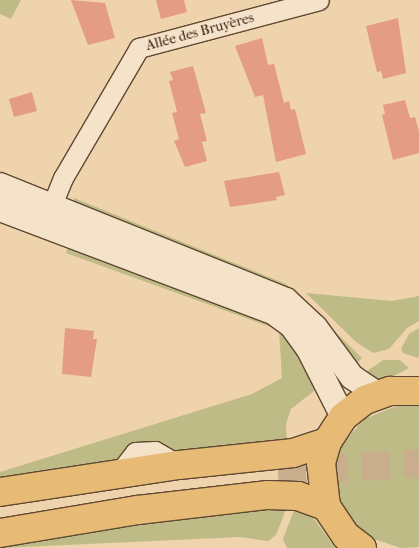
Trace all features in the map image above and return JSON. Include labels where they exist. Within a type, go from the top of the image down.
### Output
[{"type":"main road","points":[[362,548],[346,536],[326,506],[321,470],[327,442],[343,417],[404,387]]},
{"type":"main road","points":[[0,492],[179,465],[293,453],[327,442]]},
{"type":"main road","points":[[0,509],[169,481],[278,477],[0,517]]},
{"type":"main road","points":[[0,533],[138,510],[268,495],[298,496],[326,506]]},
{"type":"street","name":"Allée des Bruyères","points":[[47,215],[64,178],[139,48],[319,0]]},
{"type":"street","points":[[0,185],[47,215],[273,312],[291,325],[308,348],[343,417]]},
{"type":"street","points":[[0,210],[47,215],[286,300],[315,327],[352,378],[404,387]]},
{"type":"shaded area","points":[[0,0],[21,0],[11,19],[0,14]]},
{"type":"shaded area","points":[[74,198],[286,284],[362,358],[354,367],[74,203]]},
{"type":"shaded area","points":[[69,244],[247,308],[283,329],[317,384],[314,391],[291,409],[286,424],[287,446],[0,487],[0,472],[252,394],[282,378],[279,330],[66,253]]},
{"type":"shaded area","points":[[306,293],[392,301],[419,296],[419,321],[407,328],[389,349],[373,353],[356,342]]},
{"type":"shaded area","points":[[419,328],[418,358],[403,353],[401,349],[409,334]]},
{"type":"shaded area","points":[[383,360],[400,360],[409,368],[384,381],[362,375]]},
{"type":"shaded area","points":[[396,406],[419,406],[419,547],[401,548],[368,537],[344,512],[338,496],[336,462],[342,445],[364,419]]},
{"type":"shaded area","points":[[290,499],[276,535],[268,541],[240,537],[0,548],[0,544]]},
{"type":"shaded area","points":[[296,505],[310,513],[335,548],[287,548],[283,539]]},
{"type":"building","points":[[71,0],[105,3],[115,38],[88,45]]},
{"type":"building","points":[[156,0],[184,0],[187,12],[161,19]]},
{"type":"building","points":[[398,18],[406,73],[383,79],[381,71],[377,72],[366,26]]},
{"type":"building","points":[[262,38],[268,65],[274,64],[284,103],[289,101],[291,110],[295,109],[306,154],[276,162],[263,95],[255,97],[235,46]]},
{"type":"building","points":[[193,66],[206,113],[200,114],[207,141],[202,142],[207,161],[185,167],[174,141],[179,139],[172,113],[177,112],[169,81],[173,80],[170,72]]},
{"type":"building","points":[[32,92],[37,111],[14,117],[9,99]]},
{"type":"building","points":[[405,100],[410,118],[415,117],[419,131],[419,153],[393,160],[382,115],[385,114],[383,105]]},
{"type":"building","points":[[279,172],[285,195],[276,197],[277,200],[230,207],[224,181]]},
{"type":"building","points":[[65,328],[94,331],[93,339],[97,339],[91,377],[62,374]]},
{"type":"tunnel","points":[[278,472],[419,463]]}]
